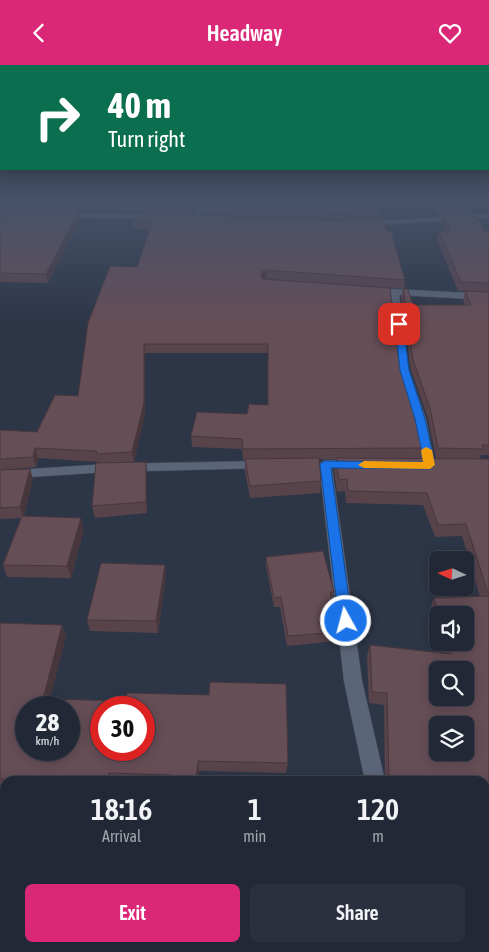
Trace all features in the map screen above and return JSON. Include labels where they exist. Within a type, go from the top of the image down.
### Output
[{"type":"street","points":[[364,291],[489,297]]},
{"type":"street","points":[[394,293],[404,370],[420,419],[430,465]]},
{"type":"street","points":[[372,465],[320,464],[353,681],[374,776]]},
{"type":"street","points":[[0,475],[106,468],[275,465]]},
{"type":"street","points":[[410,465],[446,465]]},
{"type":"building","points":[[0,243],[62,243],[46,274],[0,273]]},
{"type":"building","points":[[145,243],[395,243],[405,280],[266,270],[262,272],[261,277],[263,279],[390,288],[399,360],[414,409],[422,448],[243,449],[242,439],[191,436],[197,412],[247,414],[249,404],[268,405],[268,344],[144,344],[144,403],[132,452],[97,454],[97,451],[35,448],[33,457],[0,459],[0,430],[37,432],[55,395],[78,396],[88,323],[110,266],[137,267]]},
{"type":"building","points":[[444,243],[489,243],[489,283],[461,282]]},
{"type":"building","points":[[403,289],[408,289],[413,305],[471,305],[465,291],[489,292],[489,445],[482,445],[483,449],[438,448],[430,408],[413,360]]},
{"type":"building","points":[[319,458],[321,481],[250,486],[245,459]]},
{"type":"building","points":[[336,458],[489,459],[489,596],[466,524],[438,525],[427,493],[348,491],[347,479],[339,480]]},
{"type":"building","points":[[146,462],[146,502],[92,506],[96,463]]},
{"type":"building","points":[[30,469],[20,507],[0,508],[0,470]]},
{"type":"building","points":[[22,516],[81,518],[67,566],[3,565]]},
{"type":"building","points":[[323,551],[334,592],[330,592],[339,632],[288,636],[281,597],[274,598],[266,557]]},
{"type":"building","points":[[101,563],[165,565],[156,621],[87,620]]},
{"type":"building","points":[[489,596],[489,776],[389,776],[387,693],[372,692],[370,645],[451,654],[450,651],[474,651],[474,606],[436,606],[434,598]]},
{"type":"building","points":[[0,623],[62,625],[44,696],[15,696],[15,761],[80,761],[80,700],[90,700],[90,761],[155,761],[155,696],[126,696],[127,693],[209,695],[210,682],[286,684],[288,763],[198,761],[196,776],[109,773],[109,776],[0,776]]},
{"type":"slow traffic","points":[[364,465],[430,465],[426,450]]},
{"type":"route","points":[[346,621],[325,464],[430,465],[420,419],[404,370],[399,324]]}]
